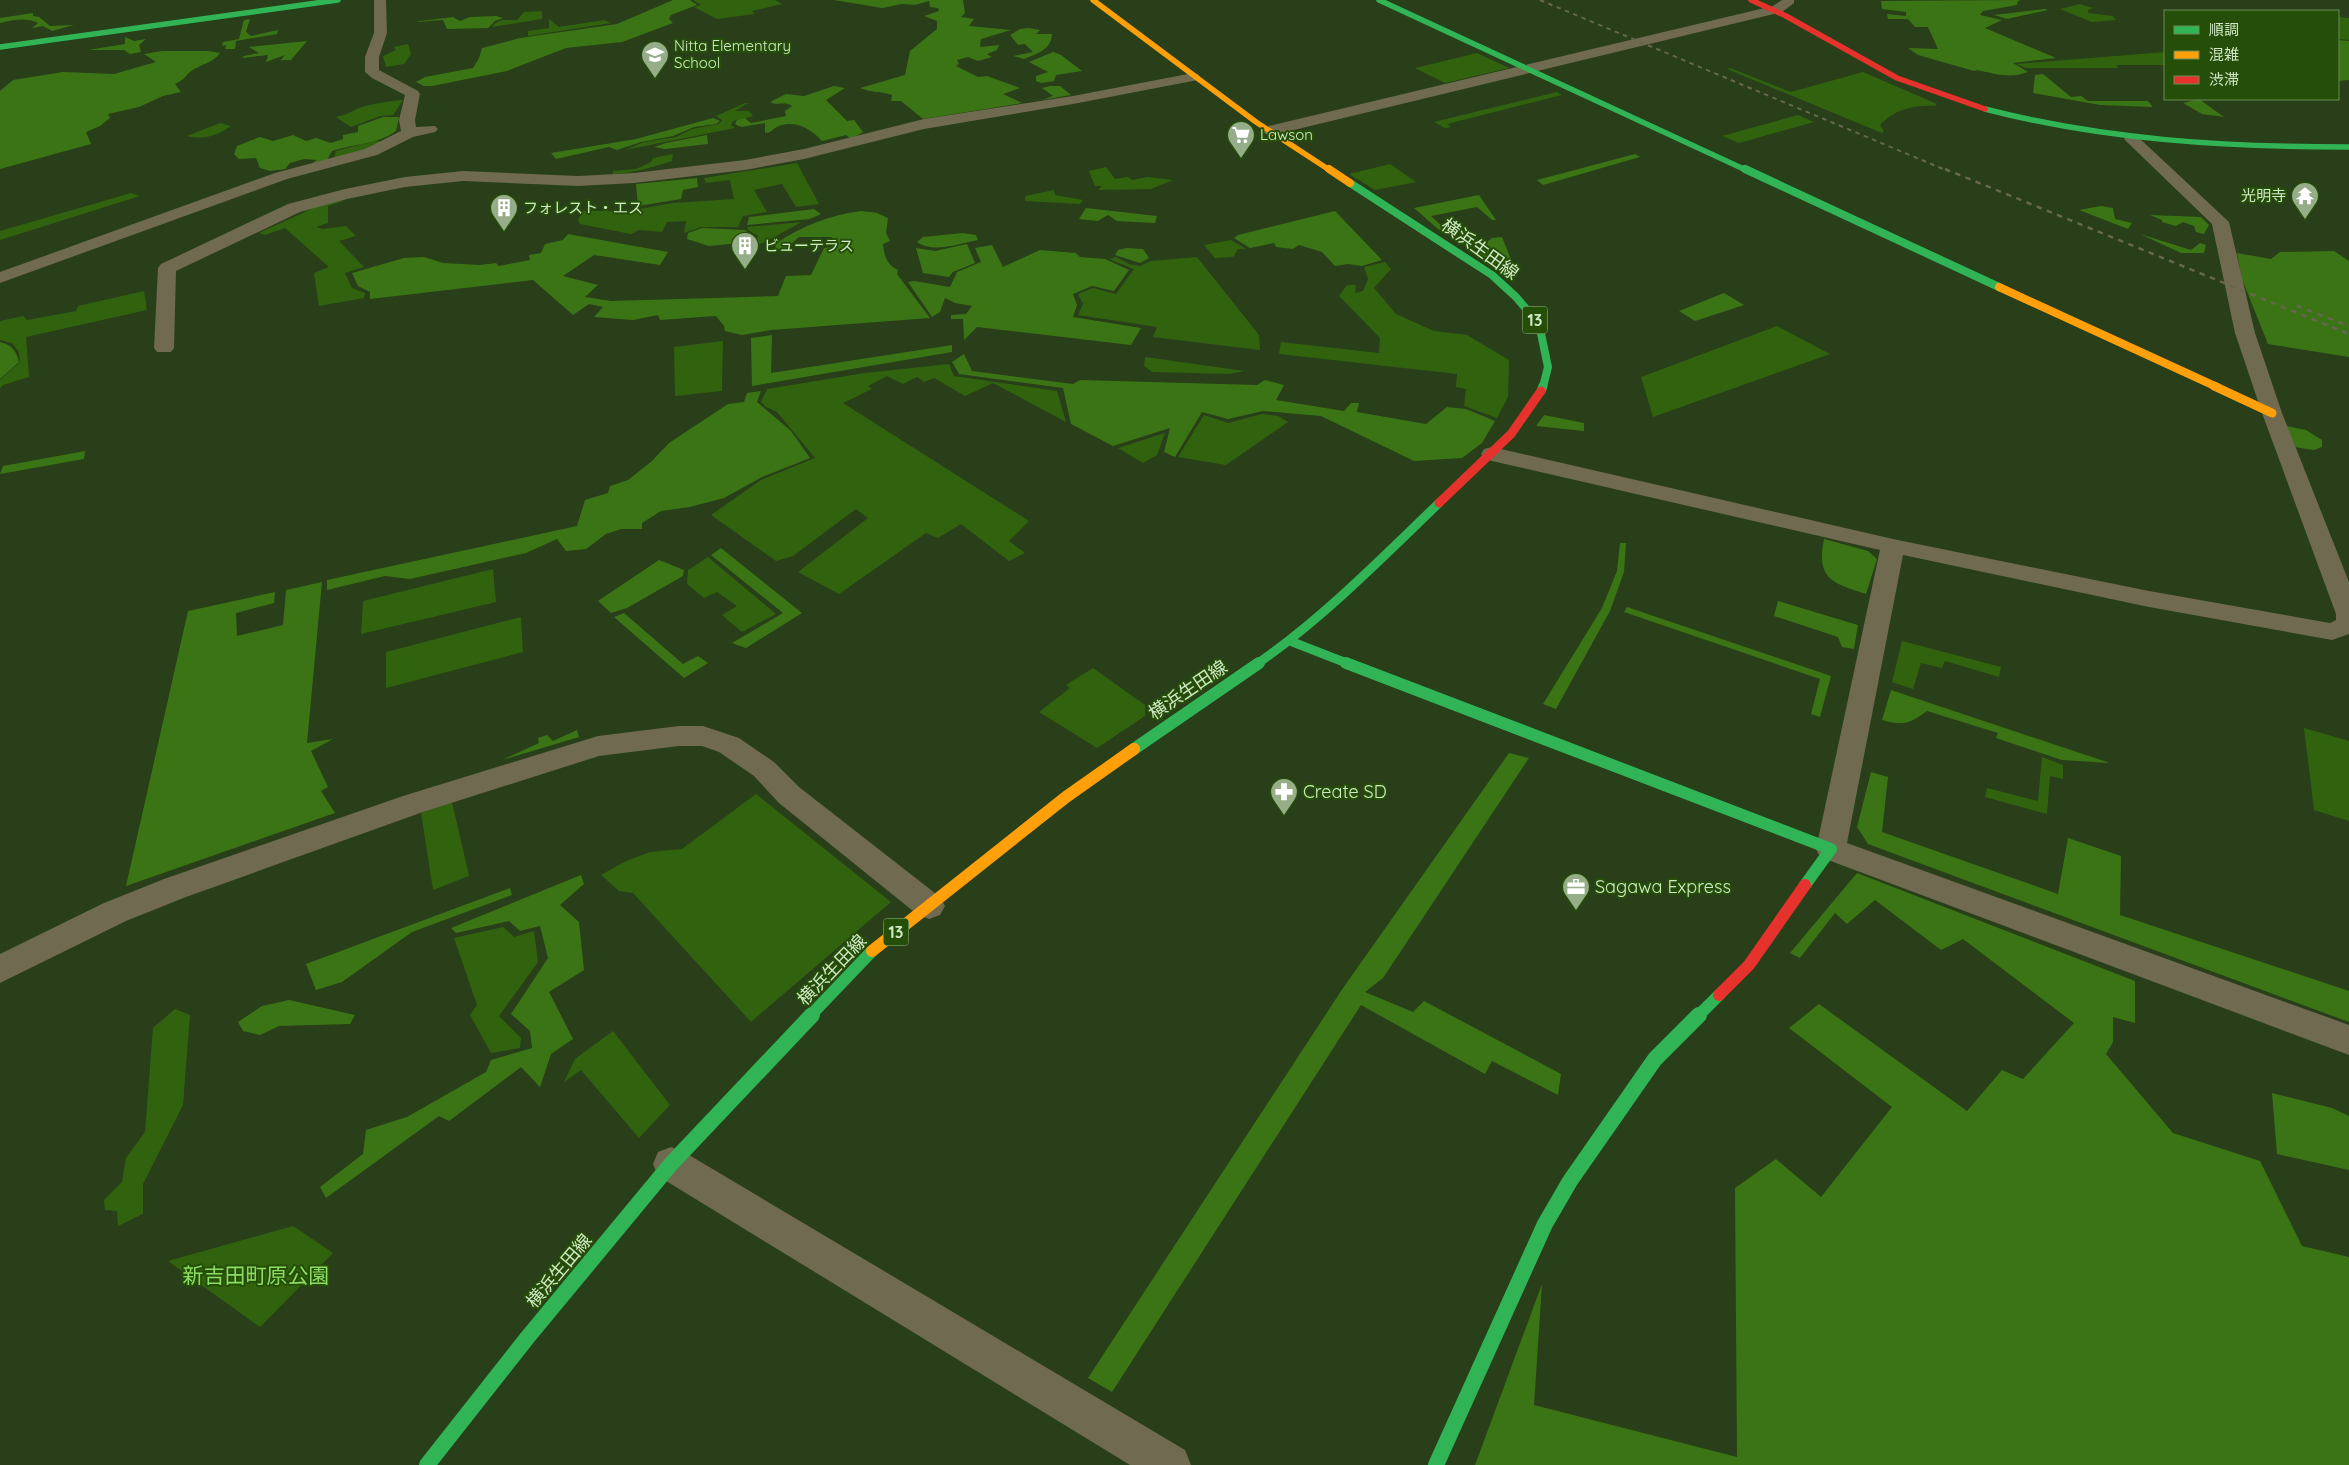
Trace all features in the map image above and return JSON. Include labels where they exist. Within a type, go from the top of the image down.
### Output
[{"type":"street","points":[[0,47],[331,0]]},
{"type":"street","points":[[380,0],[380,38],[373,50],[370,64],[372,72],[380,78],[399,84],[413,94],[407,120],[409,133]]},
{"type":"street","name":"横浜生田線","points":[[427,1465],[527,1338],[670,1164],[870,953],[1066,797],[1290,641],[1387,554],[1492,454],[1511,434],[1539,396],[1546,382],[1548,368],[1538,324],[1516,297],[1492,275],[1269,131],[1193,77],[1093,0]]},
{"type":"street","points":[[1379,0],[2272,413]]},
{"type":"street","points":[[1751,0],[1777,9],[1812,27],[1872,67],[1935,93],[2027,119],[2132,139],[2260,149],[2349,147]]},
{"type":"street","points":[[1269,131],[1777,9],[1788,3],[1788,0]]},
{"type":"street","points":[[164,348],[167,268],[294,208],[345,194],[396,184],[463,176],[578,180],[634,178],[745,165],[804,154],[924,124],[1193,77]]},
{"type":"street","points":[[0,278],[281,176],[371,152],[409,133],[430,129]]},
{"type":"street","points":[[1492,454],[1893,546],[2149,599],[2332,632],[2348,625],[2349,614],[2272,413],[2245,333],[2220,222],[2132,139]]},
{"type":"street","points":[[294,208],[301,182],[309,170]]},
{"type":"street","points":[[1436,1465],[1545,1224],[1570,1182],[1655,1059],[1749,965],[1831,850],[1893,546]]},
{"type":"street","points":[[1290,641],[1831,850],[2349,1040]]},
{"type":"street","points":[[0,969],[115,912],[166,891],[412,804],[598,746],[629,740],[679,736],[702,736],[728,745],[764,769],[789,795],[929,906]]},
{"type":"street","points":[[670,1164],[1170,1465]]},
{"type":"green space","points":[[673,0],[690,0],[697,5],[671,15],[669,19],[673,23],[622,42],[566,48],[507,71],[432,86],[424,86],[416,82],[425,77],[473,68],[482,48],[520,38],[617,24]]},
{"type":"green space","points":[[693,0],[775,0],[782,4],[752,11],[755,14],[717,19],[694,7],[701,5]]},
{"type":"green space","points":[[834,0],[963,0],[965,13],[961,17],[974,19],[969,26],[1011,30],[981,39],[980,47],[999,45],[997,50],[987,54],[992,57],[978,61],[968,57],[957,60],[959,64],[956,66],[978,77],[987,76],[1020,88],[1003,94],[1022,103],[923,119],[901,101],[891,101],[892,95],[860,88],[905,75],[910,51],[937,29],[937,21],[924,16],[939,11],[938,8],[930,7],[929,1],[915,5],[902,4],[882,8]]},
{"type":"green space","points":[[2021,0],[2018,1],[2017,5],[1983,11],[1980,15],[2002,20],[1985,28],[2056,58],[2013,63],[2028,72],[2015,75],[1974,71],[1918,55],[1908,48],[1938,49],[1928,27],[1915,27],[1908,19],[1888,19],[1887,14],[1906,16],[1906,12],[1882,9],[1881,1]]},
{"type":"green space","points":[[2080,4],[2093,8],[2088,10],[2088,13],[2113,16],[2116,20],[2092,22],[2060,9]]},
{"type":"green space","points":[[2048,10],[2007,19],[1994,15]]},
{"type":"green space","points":[[542,11],[542,19],[492,27],[503,20],[517,20],[524,12]]},
{"type":"green space","points":[[33,13],[33,16],[39,17],[50,26],[74,25],[52,31],[43,26],[32,28],[38,23],[28,20],[0,23],[0,18]]},
{"type":"green space","points":[[496,16],[503,18],[495,21],[488,28],[447,29],[443,20],[413,22],[453,17],[460,21],[470,17]]},
{"type":"green space","points":[[2339,17],[2349,18],[2349,40],[2339,39]]},
{"type":"green space","points":[[250,19],[246,32],[251,36],[278,30],[277,34],[236,41],[235,49],[225,49],[226,45],[222,46],[223,42],[239,39],[244,20]]},
{"type":"green space","points":[[549,19],[559,27],[604,20],[611,23],[528,36],[528,31],[549,28]]},
{"type":"green space","points":[[1020,29],[1040,30],[1036,34],[1052,34],[1049,44],[1042,51],[1024,59],[1013,56],[1033,52],[1025,44],[1018,45],[1010,35]]},
{"type":"green space","points":[[125,37],[134,41],[146,39],[139,45],[141,52],[130,54],[124,50],[88,50],[125,44]]},
{"type":"green space","points":[[2339,40],[2349,41],[2349,80],[2339,81]]},
{"type":"green space","points":[[307,41],[291,60],[281,60],[285,55],[266,62],[268,55],[242,58],[259,53],[249,47]]},
{"type":"green space","points":[[408,44],[411,54],[404,64],[386,67],[383,56],[396,50],[394,47]]},
{"type":"green space","points":[[162,51],[209,51],[220,53],[217,57],[194,69],[175,84],[181,92],[163,96],[139,107],[108,114],[110,118],[100,126],[86,132],[91,144],[0,169],[0,91],[13,80],[63,72],[114,74],[156,62],[144,54]]},
{"type":"green space","points":[[1053,52],[1061,55],[1082,71],[1056,75],[1054,81],[1041,83],[1036,81],[1036,76],[1048,72],[1029,62]]},
{"type":"green space","points":[[2164,52],[2164,65],[2116,65],[2119,68],[2026,68],[2016,64]]},
{"type":"green space","points":[[1477,53],[1509,68],[1445,83],[1415,68]]},
{"type":"green space","points":[[1730,68],[1791,92],[1863,72],[1937,104],[1935,106],[1912,107],[1892,115],[1880,125],[1884,131],[1882,133],[1727,69]]},
{"type":"green space","points":[[2043,74],[2071,97],[2081,96],[2088,101],[2148,101],[2153,107],[2100,105],[2033,93],[2035,75]]},
{"type":"green space","points":[[834,86],[845,88],[826,100],[847,121],[854,120],[863,132],[851,139],[846,135],[822,141],[808,129],[791,124],[779,126],[765,133],[765,123],[741,127],[735,124],[737,120],[745,118],[751,123],[786,116],[785,111],[792,106],[770,102],[786,94],[804,96]]},
{"type":"green space","points":[[1060,86],[1071,95],[1042,100],[1053,96],[1042,88]]},
{"type":"green space","points":[[1557,92],[1562,95],[1447,124],[1451,127],[1445,128],[1434,122]]},
{"type":"green space","points":[[403,100],[393,115],[380,116],[351,127],[336,117],[382,102]]},
{"type":"green space","points":[[2200,100],[2224,117],[2202,114],[2183,103]]},
{"type":"green space","points":[[748,103],[735,111],[749,111],[753,116],[733,121],[731,125],[735,128],[625,150],[644,142],[676,137],[692,129],[719,124],[722,120],[716,116]]},
{"type":"green space","points":[[1798,115],[1814,122],[1739,143],[1722,136]]},
{"type":"green space","points":[[383,117],[399,117],[396,131],[382,139],[332,151],[327,160],[312,163],[317,160],[304,159],[290,163],[285,169],[270,171],[260,168],[256,158],[239,159],[234,154],[237,146],[260,137],[273,141],[293,135],[306,141],[316,138],[331,143],[343,139],[343,135],[358,132],[358,126]]},
{"type":"green space","points":[[713,118],[720,121],[716,124],[694,127],[673,136],[641,142],[617,150],[609,147],[556,159],[551,153],[636,139]]},
{"type":"green space","points":[[220,123],[231,126],[210,136],[199,138],[187,136]]},
{"type":"green space","points":[[707,135],[708,144],[665,149],[654,147],[666,143]]},
{"type":"green space","points":[[382,141],[364,151],[333,160],[336,151]]},
{"type":"green space","points":[[673,154],[672,161],[636,171],[613,174],[613,171],[636,169],[651,162],[653,158]]},
{"type":"green space","points":[[1635,154],[1640,157],[1543,185],[1537,180]]},
{"type":"green space","points":[[797,163],[819,204],[796,207],[782,184],[754,190],[767,212],[743,216],[738,227],[701,227],[684,233],[686,221],[667,222],[662,232],[639,230],[631,234],[580,224],[578,220],[582,211],[628,211],[673,203],[734,199],[730,180],[706,183],[704,178]]},
{"type":"green space","points":[[1390,164],[1416,182],[1375,190],[1349,174]]},
{"type":"green space","points":[[1106,167],[1115,179],[1128,177],[1132,180],[1148,177],[1173,180],[1151,189],[1098,190],[1102,186],[1095,186],[1089,171]]},
{"type":"green space","points":[[697,178],[698,187],[683,190],[681,199],[638,206],[636,184]]},
{"type":"green space","points":[[1054,190],[1055,195],[1083,200],[1080,204],[1025,201],[1025,196]]},
{"type":"green space","points":[[131,193],[140,196],[0,240],[0,231]]},
{"type":"green space","points":[[1479,195],[1496,220],[1492,220],[1477,207],[1431,216],[1445,229],[1439,230],[1414,208]]},
{"type":"green space","points":[[347,200],[328,206],[328,223],[316,227],[323,229],[346,226],[356,236],[339,241],[364,267],[345,273],[352,288],[365,293],[364,298],[319,306],[314,273],[329,267],[285,228],[265,235],[259,233],[322,204]]},
{"type":"green space","points":[[2101,206],[2113,208],[2115,219],[2132,223],[2128,229],[2079,210]]},
{"type":"green space","points":[[1086,208],[1157,216],[1155,223],[1117,221],[1108,215],[1098,221],[1079,219]]},
{"type":"green space","points":[[814,209],[821,214],[810,219],[747,225],[749,217]]},
{"type":"green space","points":[[862,211],[877,213],[888,218],[886,233],[890,241],[883,244],[885,256],[891,266],[898,270],[897,274],[930,318],[771,330],[742,335],[725,331],[724,326],[716,316],[660,320],[658,315],[633,320],[594,317],[603,307],[589,304],[573,315],[533,280],[370,299],[370,292],[358,286],[352,273],[404,258],[424,257],[443,263],[480,265],[496,263],[499,266],[530,260],[529,255],[541,253],[545,244],[563,240],[568,234],[668,252],[660,265],[594,255],[563,276],[598,285],[585,297],[611,301],[778,296],[786,276],[811,275],[824,248],[832,247],[832,237],[799,237],[787,250],[776,249],[775,244],[816,222],[838,215]]},
{"type":"green space","points":[[1335,211],[1382,260],[1362,266],[1348,264],[1335,266],[1322,252],[1299,245],[1293,249],[1276,247],[1274,243],[1250,248],[1234,238],[1238,235]]},
{"type":"green space","points":[[2150,215],[2201,217],[2209,225],[2204,234],[2196,232],[2194,226],[2183,222],[2176,226],[2162,222],[2162,220]]},
{"type":"green space","points":[[802,222],[754,246],[758,236],[748,230],[747,227]]},
{"type":"green space","points":[[702,228],[745,230],[754,237],[751,242],[709,246],[687,239],[688,233]]},
{"type":"green space","points":[[963,233],[976,235],[978,240],[939,247],[931,247],[917,242],[923,237]]},
{"type":"green space","points":[[2140,234],[2191,250],[2200,243],[2206,245],[2204,253],[2181,253]]},
{"type":"green space","points":[[1502,237],[1514,267],[1497,267],[1476,251],[1492,238]]},
{"type":"green space","points":[[1231,240],[1246,249],[1238,249],[1233,257],[1215,258],[1204,245]]},
{"type":"green space","points":[[967,244],[975,263],[953,272],[949,277],[923,273],[916,248],[935,251]]},
{"type":"green space","points":[[992,245],[1003,267],[1040,250],[1076,253],[1080,257],[1105,259],[1129,270],[1114,291],[1092,286],[1073,294],[1077,305],[1073,317],[1141,328],[1131,345],[977,327],[964,340],[963,319],[951,319],[951,315],[966,314],[972,306],[955,303],[945,298],[940,312],[932,317],[908,282],[914,281],[950,287],[957,272],[981,262],[975,248]]},
{"type":"green space","points":[[1127,248],[1143,249],[1149,258],[1140,263],[1115,255],[1118,250]]},
{"type":"green space","points":[[2334,251],[2349,261],[2349,357],[2268,344],[2242,279],[2237,253],[2271,259],[2280,252]]},
{"type":"green space","points":[[1116,257],[1129,264],[1140,266],[1151,261],[1197,257],[1259,335],[1260,350],[1153,337],[1157,327],[1078,315],[1083,304],[1078,294],[1093,288],[1116,294],[1134,269],[1109,259]]},
{"type":"green space","points":[[1385,262],[1391,269],[1374,288],[1396,314],[1434,331],[1467,335],[1509,360],[1508,397],[1497,418],[1464,406],[1466,389],[1456,387],[1457,374],[1279,354],[1281,342],[1379,353],[1380,338],[1339,296],[1347,285],[1356,285],[1355,293],[1363,291],[1368,279],[1364,267]]},
{"type":"green space","points":[[144,291],[147,310],[26,337],[29,377],[3,385],[0,388],[0,380],[20,362],[19,352],[12,343],[0,340],[0,321],[23,316],[27,320],[76,311],[78,306]]},
{"type":"green space","points":[[1724,293],[1744,305],[1695,321],[1679,311]]},
{"type":"green space","points":[[1777,326],[1830,354],[1653,417],[1641,377]]},
{"type":"green space","points":[[772,335],[771,373],[952,345],[952,352],[752,386],[751,338]]},
{"type":"green space","points":[[723,341],[722,391],[675,396],[674,347]]},
{"type":"green space","points":[[0,342],[13,349],[19,362],[0,379]]},
{"type":"green space","points":[[964,354],[972,371],[1073,384],[1080,380],[1257,385],[1265,380],[1284,385],[1276,400],[1344,411],[1351,403],[1359,403],[1357,412],[1426,424],[1447,407],[1466,409],[1495,421],[1482,443],[1462,458],[1414,461],[1321,416],[1263,411],[1228,419],[1202,412],[1175,457],[1164,452],[1170,428],[1113,446],[1071,424],[1063,388],[959,374],[952,362]]},
{"type":"green space","points":[[1145,357],[1245,371],[1229,374],[1152,372],[1144,366]]},
{"type":"green space","points":[[949,364],[954,376],[1057,391],[1066,422],[993,383],[965,396],[934,378],[924,382],[917,377],[903,384],[887,376],[868,386],[872,389],[843,403],[1029,521],[1009,541],[1025,553],[1009,561],[961,524],[938,538],[926,533],[839,594],[798,572],[868,518],[856,509],[793,556],[776,561],[711,515],[761,480],[815,458],[777,412],[766,407],[761,402],[767,389],[865,373]]},
{"type":"green space","points":[[761,391],[757,402],[791,431],[810,458],[762,477],[724,498],[690,507],[661,511],[642,523],[642,529],[621,529],[606,534],[586,549],[566,551],[557,539],[526,553],[410,579],[385,576],[327,590],[327,580],[577,526],[585,500],[608,493],[610,486],[628,480],[652,461],[669,443],[728,404],[744,402],[747,393]]},
{"type":"green space","points":[[1262,414],[1278,416],[1288,422],[1226,465],[1178,457],[1204,415],[1228,423]]},
{"type":"green space","points":[[1544,415],[1584,423],[1584,431],[1536,426]]},
{"type":"green space","points":[[2286,426],[2306,430],[2322,440],[2322,447],[2314,450],[2294,447]]},
{"type":"green space","points":[[1165,433],[1157,455],[1143,463],[1118,448]]},
{"type":"green space","points":[[85,451],[84,459],[0,474],[3,466]]},
{"type":"green space","points":[[1824,539],[1868,551],[1877,559],[1866,594],[1844,586],[1829,577],[1822,563]]},
{"type":"green space","points":[[1620,543],[1626,543],[1624,572],[1610,611],[1556,709],[1543,704],[1602,608],[1617,571]]},
{"type":"green space","points":[[721,548],[802,613],[746,648],[732,643],[783,613],[711,555]]},
{"type":"green space","points":[[708,557],[776,614],[742,632],[722,615],[737,606],[717,592],[704,598],[687,584],[688,570]]},
{"type":"green space","points":[[659,560],[684,570],[683,576],[627,608],[611,613],[598,601]]},
{"type":"green space","points":[[493,569],[496,602],[361,634],[363,601]]},
{"type":"green space","points":[[322,582],[307,743],[333,739],[311,751],[328,787],[321,791],[335,813],[126,886],[188,611],[275,592],[274,603],[236,613],[237,636],[283,625],[286,590]]},
{"type":"green space","points":[[1778,601],[1858,625],[1854,649],[1842,647],[1838,637],[1774,616]]},
{"type":"green space","points":[[1627,607],[1831,676],[1820,717],[1811,714],[1820,679],[1624,612]]},
{"type":"green space","points":[[624,613],[683,664],[698,656],[708,663],[684,678],[614,617]]},
{"type":"green space","points":[[521,617],[523,652],[386,688],[386,652]]},
{"type":"green space","points":[[1902,641],[2001,667],[1999,677],[1945,661],[1942,668],[1921,663],[1913,689],[1892,682]]},
{"type":"green space","points":[[1093,668],[1145,705],[1145,716],[1097,748],[1039,712],[1070,688],[1066,685]]},
{"type":"green space","points":[[1891,690],[2110,763],[2062,760],[1996,738],[1998,733],[1927,711],[1906,723],[1882,720]]},
{"type":"green space","points":[[2304,728],[2349,741],[2349,821],[2314,810]]},
{"type":"green space","points":[[577,730],[579,737],[502,760],[539,743],[538,738],[547,735],[553,741]]},
{"type":"green space","points":[[1509,753],[1529,758],[1383,978],[1365,992],[1413,1012],[1424,1001],[1561,1074],[1558,1095],[1492,1061],[1485,1074],[1361,1005],[1112,1392],[1088,1378],[1343,988]]},
{"type":"green space","points":[[2042,757],[2063,765],[2063,779],[2050,776],[2047,814],[1985,797],[1987,788],[2038,801]]},
{"type":"green space","points":[[1871,772],[1888,777],[1882,832],[2058,894],[2068,838],[2121,856],[2120,915],[2349,991],[2349,1022],[1868,844],[1857,827]]},
{"type":"green space","points":[[756,794],[891,902],[751,1022],[633,893],[619,891],[601,875],[624,862],[650,852],[682,849]]},
{"type":"green space","points":[[452,802],[469,876],[433,890],[421,813]]},
{"type":"green space","points":[[1857,873],[2135,981],[2135,1023],[2113,1017],[2113,1042],[2106,1054],[2173,1133],[2260,1161],[2302,1246],[2349,1257],[2349,1465],[1475,1465],[1542,1284],[1534,1405],[1737,1457],[1735,1188],[1776,1159],[1821,1197],[1892,1107],[1789,1028],[1819,1004],[1967,1111],[2002,1070],[2023,1079],[2074,1023],[1963,939],[1941,950],[1875,900],[1847,924],[1835,913],[1800,958],[1790,953]]},
{"type":"green space","points":[[581,875],[584,884],[560,905],[579,922],[584,970],[549,992],[573,1039],[551,1054],[540,1087],[521,1067],[449,1121],[439,1116],[326,1198],[320,1187],[363,1154],[366,1130],[407,1117],[486,1072],[491,1060],[532,1048],[530,1031],[511,1014],[548,958],[540,926],[520,931],[509,921],[456,933],[451,928]]},
{"type":"green space","points":[[510,888],[512,895],[412,932],[342,982],[316,990],[306,964]]},
{"type":"green space","points":[[503,927],[514,937],[534,931],[538,962],[499,1016],[521,1038],[520,1048],[491,1053],[470,1015],[477,1005],[454,938]]},
{"type":"green space","points":[[289,1000],[355,1015],[350,1024],[279,1026],[260,1035],[243,1031],[238,1022],[262,1006]]},
{"type":"green space","points":[[175,1009],[190,1015],[183,1105],[143,1184],[143,1214],[118,1226],[117,1211],[105,1210],[104,1200],[122,1182],[126,1158],[145,1132],[153,1028]]},
{"type":"green space","points":[[613,1031],[670,1105],[639,1138],[581,1070],[564,1082],[575,1059]]},
{"type":"green space","points":[[2272,1093],[2332,1108],[2349,1116],[2349,1170],[2277,1154]]},
{"type":"green space","name":"新吉田町原公園","points":[[293,1226],[333,1253],[260,1327],[168,1261]]},
{"type":"railway","points":[[1540,0],[1948,171]]},
{"type":"railway","points":[[1945,169],[2349,334]]},
{"type":"railway","points":[[2297,306],[2349,326]]},
{"type":"traffic: fast","points":[[0,47],[338,0]]},
{"type":"traffic: fast","points":[[1379,0],[1999,287]]},
{"type":"traffic: fast","points":[[1985,109],[2075,129],[2166,141],[2257,146],[2349,147]]},
{"type":"traffic: fast","points":[[1350,183],[1492,275],[1516,297],[1539,324],[1548,367],[1546,381],[1541,391]]},
{"type":"traffic: fast","points":[[1134,749],[1290,641],[1387,554],[1439,503]]},
{"type":"traffic: fast","points":[[1290,641],[1831,849],[1805,885]]},
{"type":"traffic: fast","points":[[427,1465],[527,1338],[671,1164],[872,951]]},
{"type":"traffic: fast","points":[[1436,1465],[1545,1224],[1570,1181],[1655,1059],[1719,995]]},
{"type":"traffic: slow","points":[[1093,0],[1256,122],[1350,183]]},
{"type":"traffic: slow","points":[[1999,287],[2272,413]]},
{"type":"traffic: slow","points":[[872,951],[1066,797],[1134,749]]},
{"type":"traffic: jam","points":[[1751,0],[1786,16],[1897,78],[1934,93],[1985,109]]},
{"type":"traffic: jam","points":[[1439,503],[1511,434],[1541,391]]},
{"type":"traffic: jam","points":[[1719,995],[1749,965],[1805,885]]},
{"type":"place","name":"Nitta Elementary School","points":[[655,79]]},
{"type":"place","name":"Lawson","points":[[1241,159]]},
{"type":"place","name":"光明寺","points":[[2305,220]]},
{"type":"place","name":"フォレスト・エス","points":[[504,232]]},
{"type":"place","name":"ビューテラス","points":[[745,270]]},
{"type":"place","name":"Create SD","points":[[1284,816]]},
{"type":"place","name":"Sagawa Express","points":[[1576,911]]}]
